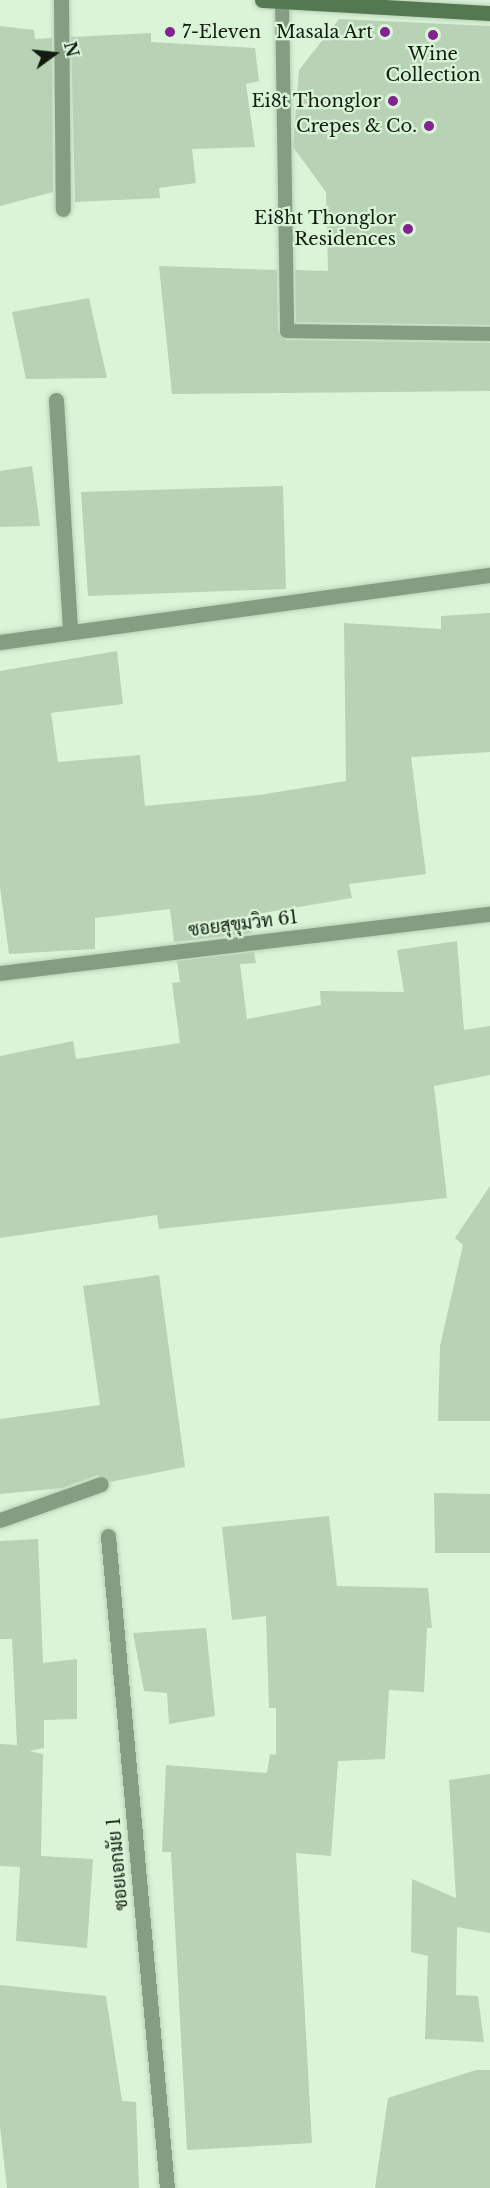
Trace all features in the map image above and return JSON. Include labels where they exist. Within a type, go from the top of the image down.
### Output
[{"type":"main road","points":[[262,0],[490,13]]},
{"type":"street","points":[[61,0],[63,209]]},
{"type":"street","points":[[56,400],[70,632]]},
{"type":"street","points":[[0,642],[490,575]]},
{"type":"street","name":"ซอยสุขุมวิท 61","points":[[0,973],[490,914]]},
{"type":"street","points":[[0,1520],[101,1484]]},
{"type":"street","name":"ซอยเอกมัย 1","points":[[108,1536],[167,2188]]},
{"type":"lane","points":[[282,1],[287,331],[490,334]]},
{"type":"building","points":[[339,19],[490,26],[490,325],[296,322],[295,270],[328,271],[326,192],[293,147],[299,70]]},
{"type":"building","points":[[0,26],[34,30],[35,39],[52,38],[53,192],[0,206]]},
{"type":"building","points":[[151,33],[151,42],[255,48],[259,81],[246,84],[255,147],[192,149],[196,183],[159,188],[160,198],[75,202],[71,37]]},
{"type":"building","points":[[159,266],[277,270],[278,331],[286,340],[490,343],[490,391],[172,394]]},
{"type":"building","points":[[89,298],[107,378],[26,379],[12,312]]},
{"type":"building","points":[[32,466],[40,526],[0,527],[0,471]]},
{"type":"building","points":[[283,486],[286,589],[88,596],[81,492]]},
{"type":"building","points":[[490,613],[490,752],[411,757],[426,874],[349,884],[352,898],[251,915],[252,933],[174,942],[170,909],[95,918],[95,949],[9,954],[0,887],[0,671],[117,651],[123,704],[51,713],[58,762],[140,755],[145,806],[259,795],[346,781],[344,623],[441,629],[441,616]]},
{"type":"building","points":[[457,941],[464,1030],[490,1026],[490,1075],[434,1086],[447,1198],[159,1229],[157,1215],[0,1238],[0,1056],[73,1041],[76,1059],[180,1043],[172,983],[180,982],[177,961],[254,952],[256,963],[240,964],[247,1019],[321,1005],[320,991],[404,992],[397,950]]},
{"type":"building","points":[[490,1186],[490,1421],[438,1421],[440,1346],[463,1245],[455,1238]]},
{"type":"building","points":[[159,1275],[185,1467],[110,1482],[98,1475],[62,1488],[0,1494],[0,1419],[100,1405],[83,1286]]},
{"type":"building","points":[[434,1493],[490,1494],[490,1553],[435,1553]]},
{"type":"building","points":[[329,1516],[337,1586],[428,1588],[432,1628],[427,1628],[424,1692],[389,1690],[385,1759],[338,1761],[331,1856],[296,1853],[312,2143],[187,2150],[171,1852],[162,1852],[166,1765],[267,1773],[270,1754],[276,1755],[276,1708],[269,1708],[266,1616],[232,1620],[222,1527]]},
{"type":"building","points":[[38,1539],[43,1663],[77,1659],[77,1719],[44,1720],[44,1748],[29,1751],[43,1754],[41,1856],[93,1859],[87,1948],[16,1941],[20,1867],[0,1866],[0,1744],[17,1745],[12,1639],[0,1639],[0,1541]]},
{"type":"building","points":[[206,1628],[215,1716],[169,1724],[167,1693],[144,1691],[133,1633]]},
{"type":"building","points":[[490,1774],[490,1933],[457,1927],[456,1995],[478,1996],[484,2042],[425,2039],[428,1956],[411,1952],[412,1879],[456,1898],[449,1780]]},
{"type":"building","points":[[0,1985],[106,1996],[122,2101],[136,2102],[139,2188],[7,2188],[0,2126]]},
{"type":"building","points":[[476,2070],[490,2070],[490,2188],[375,2188],[388,2098]]},
{"type":"place","name":"7-Eleven","points":[[170,32]]},
{"type":"place","name":"Masala Art","points":[[385,32]]},
{"type":"place","name":"Wine Collection","points":[[433,35]]},
{"type":"place","name":"Ei8t Thonglor","points":[[393,101]]},
{"type":"place","name":"Crepes & Co.","points":[[429,126]]},
{"type":"place","name":"Ei8ht Thonglor Residences","points":[[408,229]]}]
